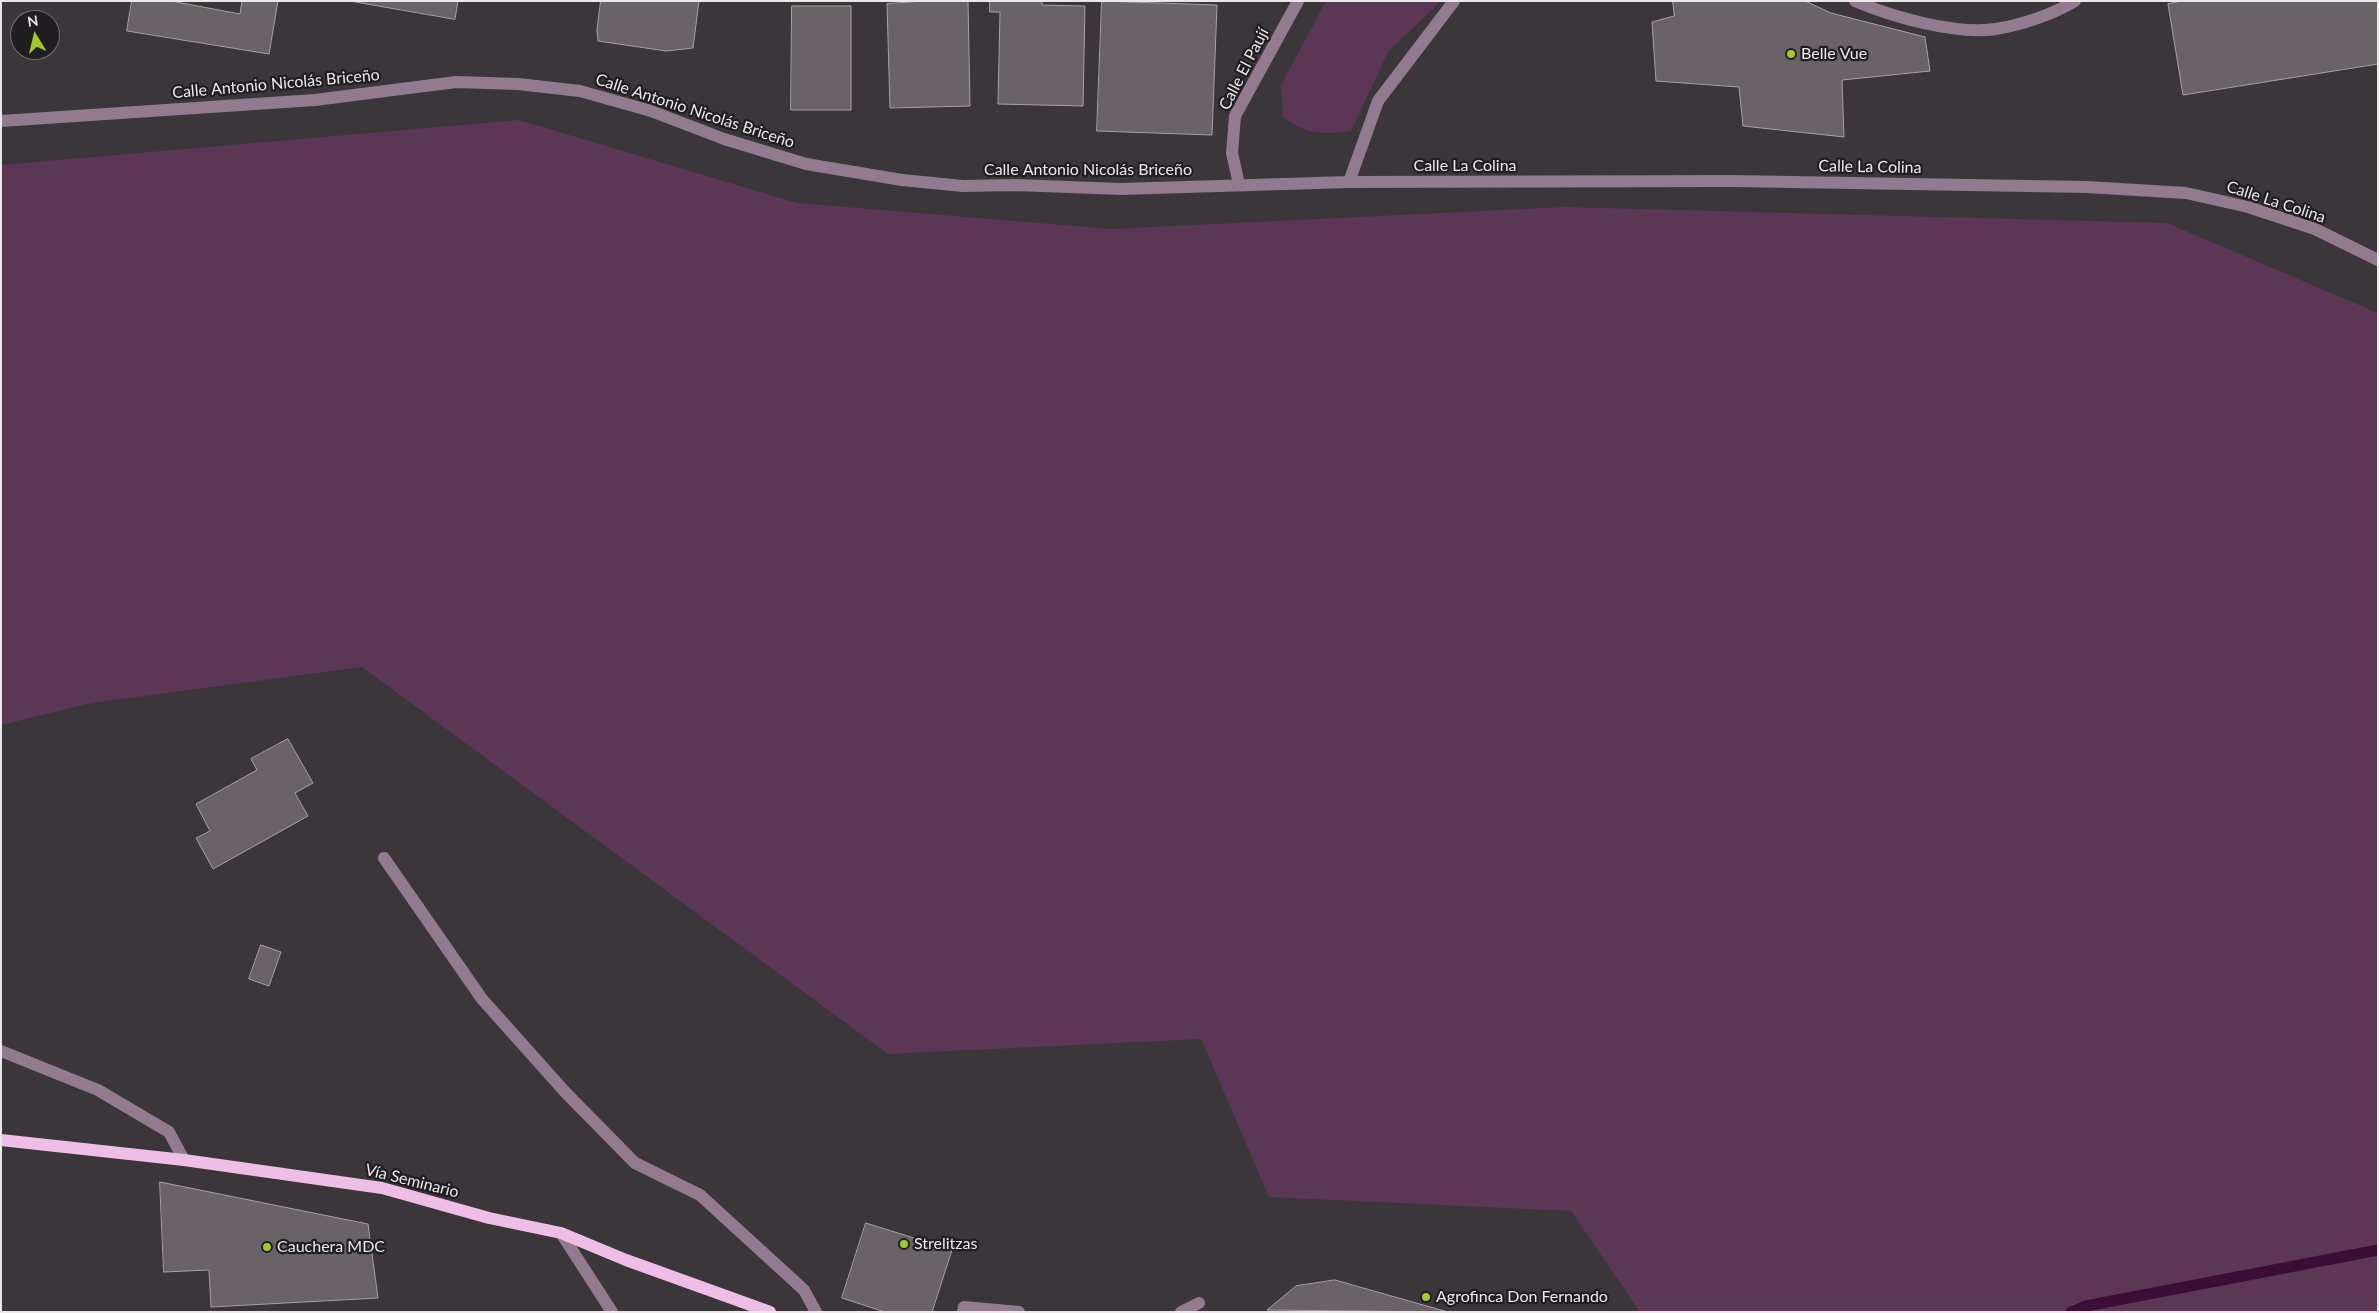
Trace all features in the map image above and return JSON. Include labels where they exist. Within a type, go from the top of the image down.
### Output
[{"type":"main road","name":"Vía Seminario","points":[[1,1140],[184,1160],[382,1188],[489,1218],[561,1233],[626,1260],[770,1312]]},
{"type":"street","name":"Calle El Paují","points":[[1239,184],[1232,153],[1235,116],[1298,1]]},
{"type":"street","points":[[1350,182],[1378,101],[1444,10],[1454,1]]},
{"type":"street","points":[[1855,1],[1877,11],[1953,28],[1996,29],[2059,11],[2075,1]]},
{"type":"street","name":"Calle Antonio Nicolás Briceño","points":[[1,121],[315,100],[456,82],[518,84],[580,91],[652,111],[724,139],[806,164],[902,180],[963,186],[1015,185],[1120,189],[1350,182]]},
{"type":"street","name":"Calle La Colina","points":[[1350,182],[1733,181],[2087,187],[2176,193],[2248,206],[2315,230],[2378,260]]},
{"type":"street","points":[[384,858],[482,999],[566,1093],[635,1163],[700,1195],[804,1290],[816,1312]]},
{"type":"street","points":[[1,1051],[98,1090],[169,1132],[184,1160]]},
{"type":"street","points":[[561,1233],[612,1312]]},
{"type":"street","points":[[1181,1312],[1199,1302]]},
{"type":"street","points":[[963,1312],[964,1307],[1019,1312]]},
{"type":"shaded area","points":[[1326,1],[1441,1],[1388,52],[1351,131],[1315,132],[1283,118],[1281,85]]},
{"type":"shaded area","points":[[519,120],[797,203],[1111,229],[1564,207],[2167,223],[2378,313],[2378,1312],[1640,1312],[1571,1211],[1269,1197],[1201,1039],[888,1054],[362,667],[91,703],[1,725],[1,165]]},
{"type":"building","points":[[132,1],[171,1],[240,14],[242,1],[278,1],[269,54],[127,31]]},
{"type":"building","points":[[350,1],[458,1],[455,19]]},
{"type":"building","points":[[601,1],[699,1],[693,48],[666,51],[598,41],[597,30]]},
{"type":"building","points":[[924,1],[968,1],[970,106],[890,108],[887,4]]},
{"type":"building","points":[[990,1],[1042,1],[1042,5],[1085,6],[1083,106],[998,104],[1000,12],[990,12]]},
{"type":"building","points":[[1102,1],[1217,5],[1212,135],[1097,131]]},
{"type":"building","name":"Belle Vue","points":[[1673,1],[1805,1],[1831,13],[1925,37],[1930,71],[1842,80],[1844,137],[1743,126],[1739,87],[1656,81],[1652,22],[1674,16]]},
{"type":"building","points":[[2183,1],[2378,1],[2378,64],[2183,95],[2168,4]]},
{"type":"building","points":[[792,6],[851,6],[851,110],[791,110]]},
{"type":"building","points":[[288,739],[313,783],[295,793],[308,816],[213,869],[196,838],[210,831],[196,804],[257,770],[251,759]]},
{"type":"building","points":[[261,945],[281,952],[269,986],[249,979]]},
{"type":"building","name":"Cauchera MDC","points":[[160,1182],[368,1224],[378,1298],[211,1307],[209,1270],[164,1272]]},
{"type":"building","points":[[866,1223],[952,1250],[932,1312],[885,1312],[842,1298]]},
{"type":"building","points":[[1335,1280],[1448,1312],[1267,1310],[1296,1286]]},
{"type":"waterway","points":[[2071,1312],[2086,1306],[2378,1250]]},
{"type":"place","name":"Belle Vue","points":[[1791,54]]},
{"type":"place","name":"Strelitzas","points":[[904,1244]]},
{"type":"place","name":"Cauchera MDC","points":[[267,1247]]},
{"type":"place","name":"Agrofinca Don Fernando","points":[[1426,1297]]}]
